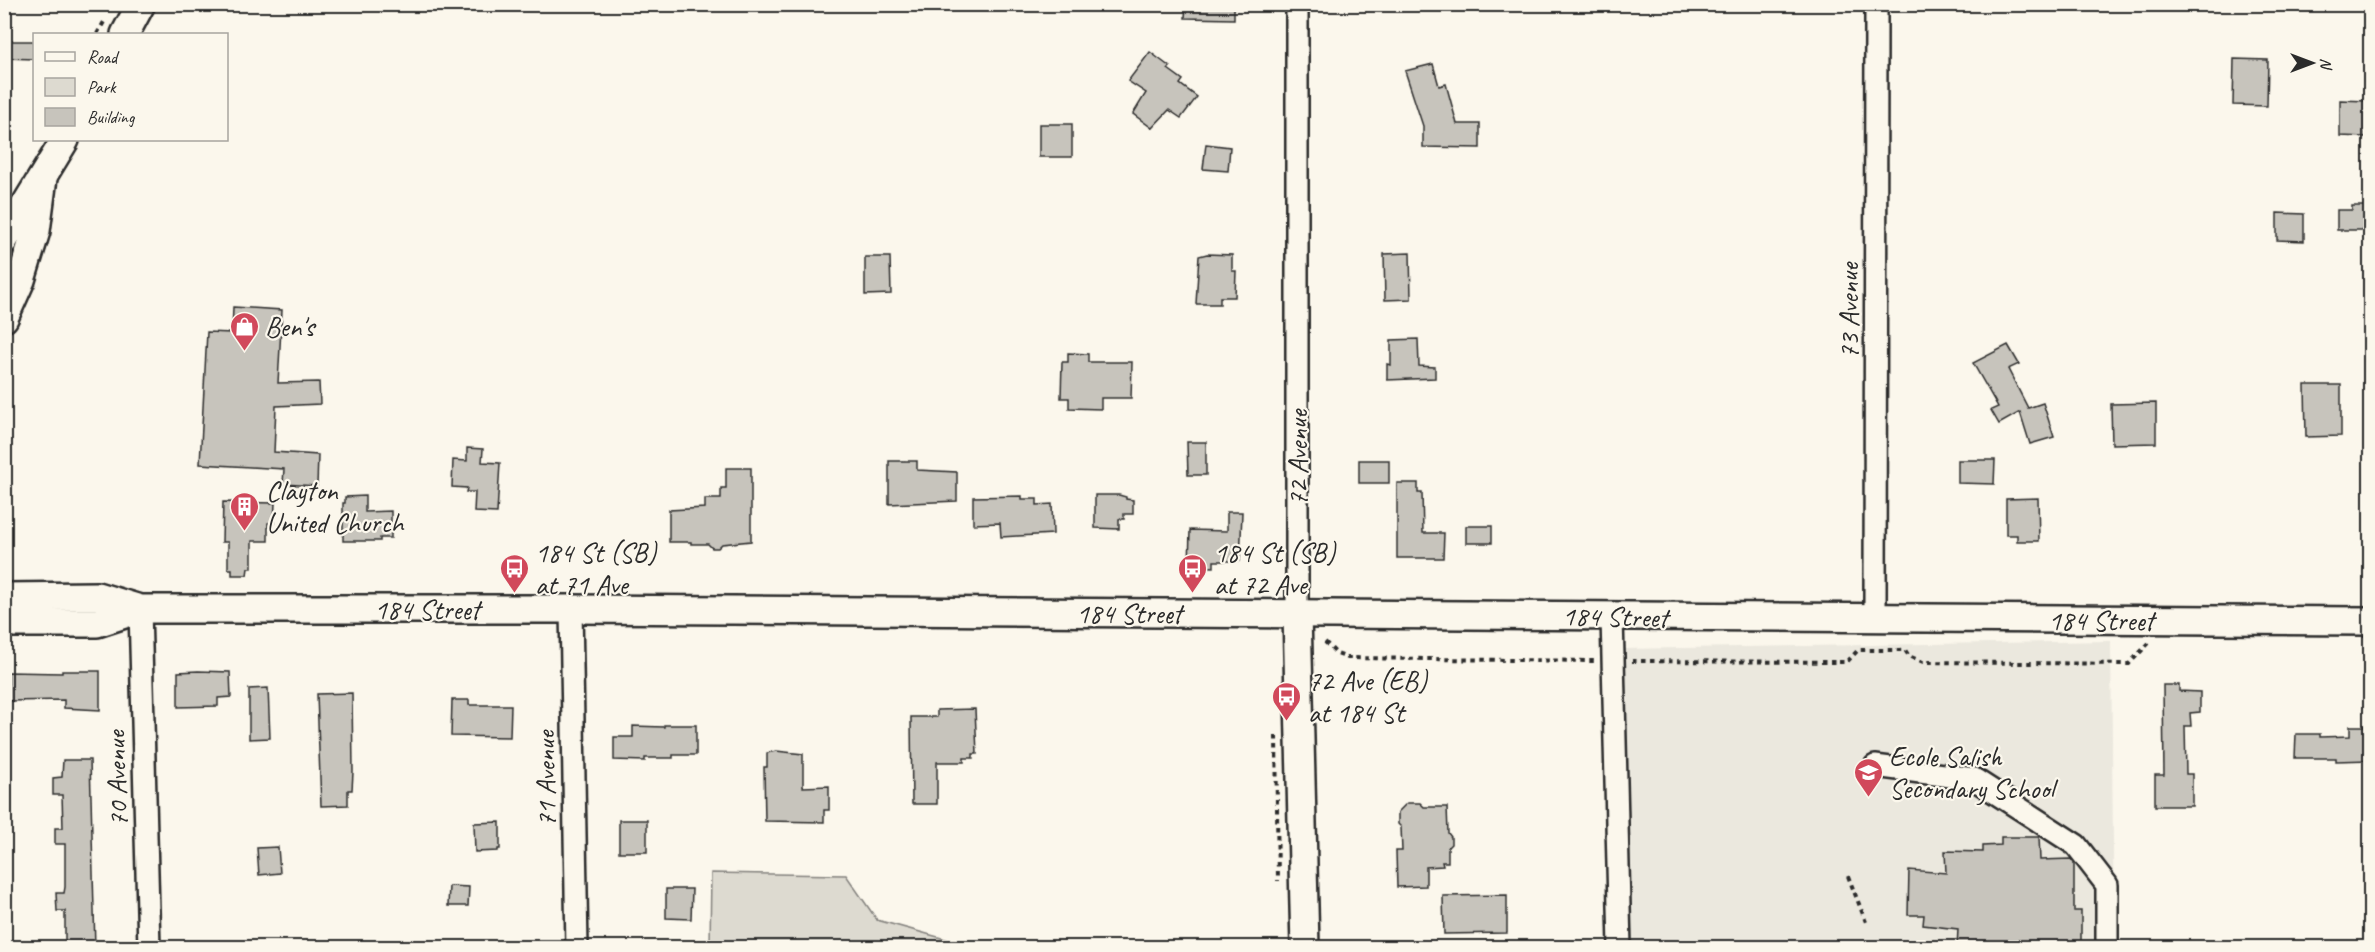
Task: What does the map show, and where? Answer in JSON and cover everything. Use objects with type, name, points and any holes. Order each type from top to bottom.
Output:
[{"type":"main road","points":[[125,33],[141,4]]},
{"type":"main road","points":[[6,234],[64,141]]},
{"type":"main road","points":[[4,318],[21,280],[36,231],[43,178]]},
{"type":"main road","name":"184 Street","points":[[4,597],[97,596],[140,609],[571,609],[2370,621]]},
{"type":"main road","name":"184 Street","points":[[4,622],[97,623],[140,609]]},
{"type":"main road","name":"72 Avenue","points":[[1297,613],[1305,948]]},
{"type":"street","name":"72 Avenue","points":[[1297,4],[1297,613]]},
{"type":"street","name":"73 Avenue","points":[[1875,618],[1876,4]]},
{"type":"street","name":"70 Avenue","points":[[140,609],[149,948]]},
{"type":"street","name":"71 Avenue","points":[[571,609],[577,948]]},
{"type":"street","points":[[1612,616],[1620,948]]},
{"type":"street","points":[[1875,766],[1974,779],[2076,845],[2107,885],[2107,948]]},
{"type":"path","points":[[71,4],[75,8],[81,8],[88,4]]},
{"type":"path","points":[[1630,661],[1847,662],[1858,650],[1905,650],[1916,660],[1923,662],[2129,664],[2157,635]]},
{"type":"path","points":[[1318,646],[1333,637]]},
{"type":"path","points":[[1325,642],[1337,654],[1348,658],[1601,661]]},
{"type":"path","points":[[1848,876],[1866,922]]},
{"type":"shaded area","name":"Ecole Salish Secondary School","points":[[2111,641],[2114,947],[1623,947],[1623,649]]},
{"type":"green space","points":[[711,873],[846,875],[877,920],[974,947],[710,947]]},
{"type":"building","points":[[1186,4],[1234,4],[1234,19],[1185,18]]},
{"type":"building","points":[[4,41],[33,41],[33,59],[4,58]]},
{"type":"building","points":[[1150,52],[1170,67],[1168,69],[1183,80],[1180,84],[1197,97],[1181,118],[1169,110],[1152,128],[1133,114],[1146,93],[1128,81]]},
{"type":"building","points":[[2234,59],[2268,60],[2267,106],[2233,105]]},
{"type":"building","points":[[1433,64],[1439,86],[1446,84],[1457,124],[1480,124],[1480,148],[1423,147],[1423,126],[1405,71]]},
{"type":"building","points":[[2340,100],[2367,101],[2366,137],[2340,136]]},
{"type":"building","points":[[1039,124],[1072,124],[1072,157],[1039,157]]},
{"type":"building","points":[[1206,144],[1230,147],[1228,171],[1203,169]]},
{"type":"building","points":[[2352,206],[2370,206],[2370,230],[2337,230],[2337,210],[2352,210]]},
{"type":"building","points":[[2277,213],[2304,214],[2304,241],[2277,240]]},
{"type":"building","points":[[1410,253],[1411,299],[1385,300],[1384,254]]},
{"type":"building","points":[[1232,255],[1232,271],[1236,271],[1235,297],[1220,297],[1220,304],[1196,304],[1199,256]]},
{"type":"building","points":[[865,257],[890,257],[891,294],[865,295]]},
{"type":"building","points":[[233,307],[282,310],[278,383],[319,382],[320,404],[276,406],[274,452],[318,455],[317,486],[283,484],[284,469],[200,464],[207,332],[232,333]]},
{"type":"building","points":[[1418,339],[1419,366],[1435,367],[1435,378],[1387,380],[1387,364],[1391,365],[1391,340]]},
{"type":"building","points":[[2008,345],[2019,364],[2008,369],[2028,408],[2043,403],[2054,437],[2030,444],[2020,412],[1999,424],[1991,410],[1998,407],[1973,363]]},
{"type":"building","points":[[1068,353],[1088,354],[1088,362],[1132,362],[1131,398],[1101,398],[1101,409],[1069,408],[1069,398],[1061,398],[1062,362],[1068,362]]},
{"type":"building","points":[[2305,385],[2341,385],[2341,436],[2306,437]]},
{"type":"building","points":[[2156,403],[2156,443],[2112,444],[2111,404]]},
{"type":"building","points":[[1187,442],[1206,442],[1206,475],[1188,475]]},
{"type":"building","points":[[467,448],[483,449],[482,462],[500,463],[497,513],[474,512],[475,492],[466,492],[467,488],[452,487],[453,460],[467,461]]},
{"type":"building","points":[[1359,460],[1389,460],[1389,483],[1359,483]]},
{"type":"building","points":[[1958,460],[1995,460],[1994,484],[1958,483]]},
{"type":"building","points":[[889,461],[917,461],[917,470],[957,472],[957,501],[889,504]]},
{"type":"building","points":[[726,468],[751,468],[751,541],[722,544],[718,548],[712,548],[708,544],[669,542],[669,510],[705,508],[705,499],[721,499],[721,488],[726,488]]},
{"type":"building","points":[[1397,483],[1418,483],[1418,493],[1422,493],[1423,533],[1444,533],[1443,558],[1397,558]]},
{"type":"building","points":[[1095,495],[1119,495],[1133,500],[1133,514],[1124,514],[1124,519],[1119,519],[1119,529],[1095,528]]},
{"type":"building","points":[[365,496],[365,512],[391,511],[391,538],[380,538],[380,541],[343,541],[345,497]]},
{"type":"building","points":[[1022,496],[1022,499],[1037,499],[1037,505],[1052,504],[1053,534],[1001,537],[1000,523],[973,524],[973,497]]},
{"type":"building","points":[[2038,498],[2039,541],[2017,541],[2017,535],[2006,535],[2006,499]]},
{"type":"building","name":"Clayton United Church","points":[[223,502],[275,503],[274,523],[268,523],[268,541],[252,541],[252,568],[248,568],[247,575],[232,575],[232,569],[228,569],[228,542],[222,542]]},
{"type":"building","points":[[1227,512],[1242,512],[1240,561],[1214,561],[1214,567],[1189,566],[1190,530],[1227,531]]},
{"type":"building","points":[[1466,526],[1492,526],[1492,543],[1466,543]]},
{"type":"building","points":[[62,671],[100,671],[100,710],[64,708],[64,700],[8,701],[8,672],[62,673]]},
{"type":"building","points":[[178,672],[230,672],[231,697],[218,698],[218,706],[178,707]]},
{"type":"building","points":[[2163,685],[2179,685],[2179,691],[2200,692],[2200,712],[2190,713],[2191,726],[2185,726],[2186,774],[2192,774],[2192,806],[2155,806],[2155,775],[2164,775]]},
{"type":"building","points":[[268,688],[270,738],[249,739],[249,689]]},
{"type":"building","points":[[352,693],[353,772],[352,790],[348,790],[348,805],[321,806],[317,694]]},
{"type":"building","points":[[452,700],[469,700],[469,705],[511,705],[510,737],[451,736]]},
{"type":"building","points":[[975,709],[977,754],[973,754],[973,758],[964,758],[964,762],[937,762],[937,804],[912,804],[911,717],[937,717],[937,710]]},
{"type":"building","points":[[664,725],[696,725],[696,755],[645,758],[645,761],[614,760],[614,737],[633,737],[633,726],[664,727]]},
{"type":"building","points":[[2350,726],[2370,726],[2370,760],[2336,761],[2336,758],[2295,758],[2296,734],[2320,734],[2320,737],[2350,736]]},
{"type":"building","points":[[776,751],[803,754],[803,787],[829,786],[829,810],[824,810],[824,822],[765,821],[764,767],[767,767],[767,753]]},
{"type":"building","points":[[63,760],[90,760],[95,948],[65,948],[65,911],[57,911],[56,893],[64,893],[65,887],[65,844],[55,844],[55,828],[63,828],[62,795],[53,795],[53,778],[62,777]]},
{"type":"building","points":[[1407,803],[1420,803],[1424,807],[1447,807],[1448,833],[1451,837],[1448,862],[1442,862],[1443,866],[1426,867],[1426,886],[1397,887],[1396,851],[1402,851],[1398,812]]},
{"type":"building","points":[[619,820],[647,820],[647,852],[619,852]]},
{"type":"building","points":[[500,822],[500,849],[475,852],[474,823]]},
{"type":"building","points":[[2001,837],[2039,837],[2040,860],[2071,859],[2074,863],[2074,911],[2081,911],[2081,948],[1957,948],[1958,929],[1923,925],[1924,915],[1908,915],[1909,870],[1946,873],[1945,851],[1983,852],[1983,846],[2001,845]]},
{"type":"building","points":[[278,847],[280,873],[259,875],[257,848]]},
{"type":"building","points":[[449,886],[469,887],[468,906],[448,906]]},
{"type":"building","points":[[666,889],[692,889],[691,919],[666,918]]},
{"type":"building","points":[[1507,895],[1507,933],[1444,934],[1443,896]]},
{"type":"place","name":"Ben's","points":[[244,352]]},
{"type":"place","name":"Clayton United Church","points":[[245,532]]},
{"type":"place","name":"184 St (SB) at 71 Ave","points":[[514,594]]},
{"type":"place","name":"184 St (SB) at 72 Ave","points":[[1193,594]]},
{"type":"place","name":"72 Ave (EB) at 184 St","points":[[1287,722]]},
{"type":"place","name":"Ecole Salish Secondary School","points":[[1868,798]]}]
